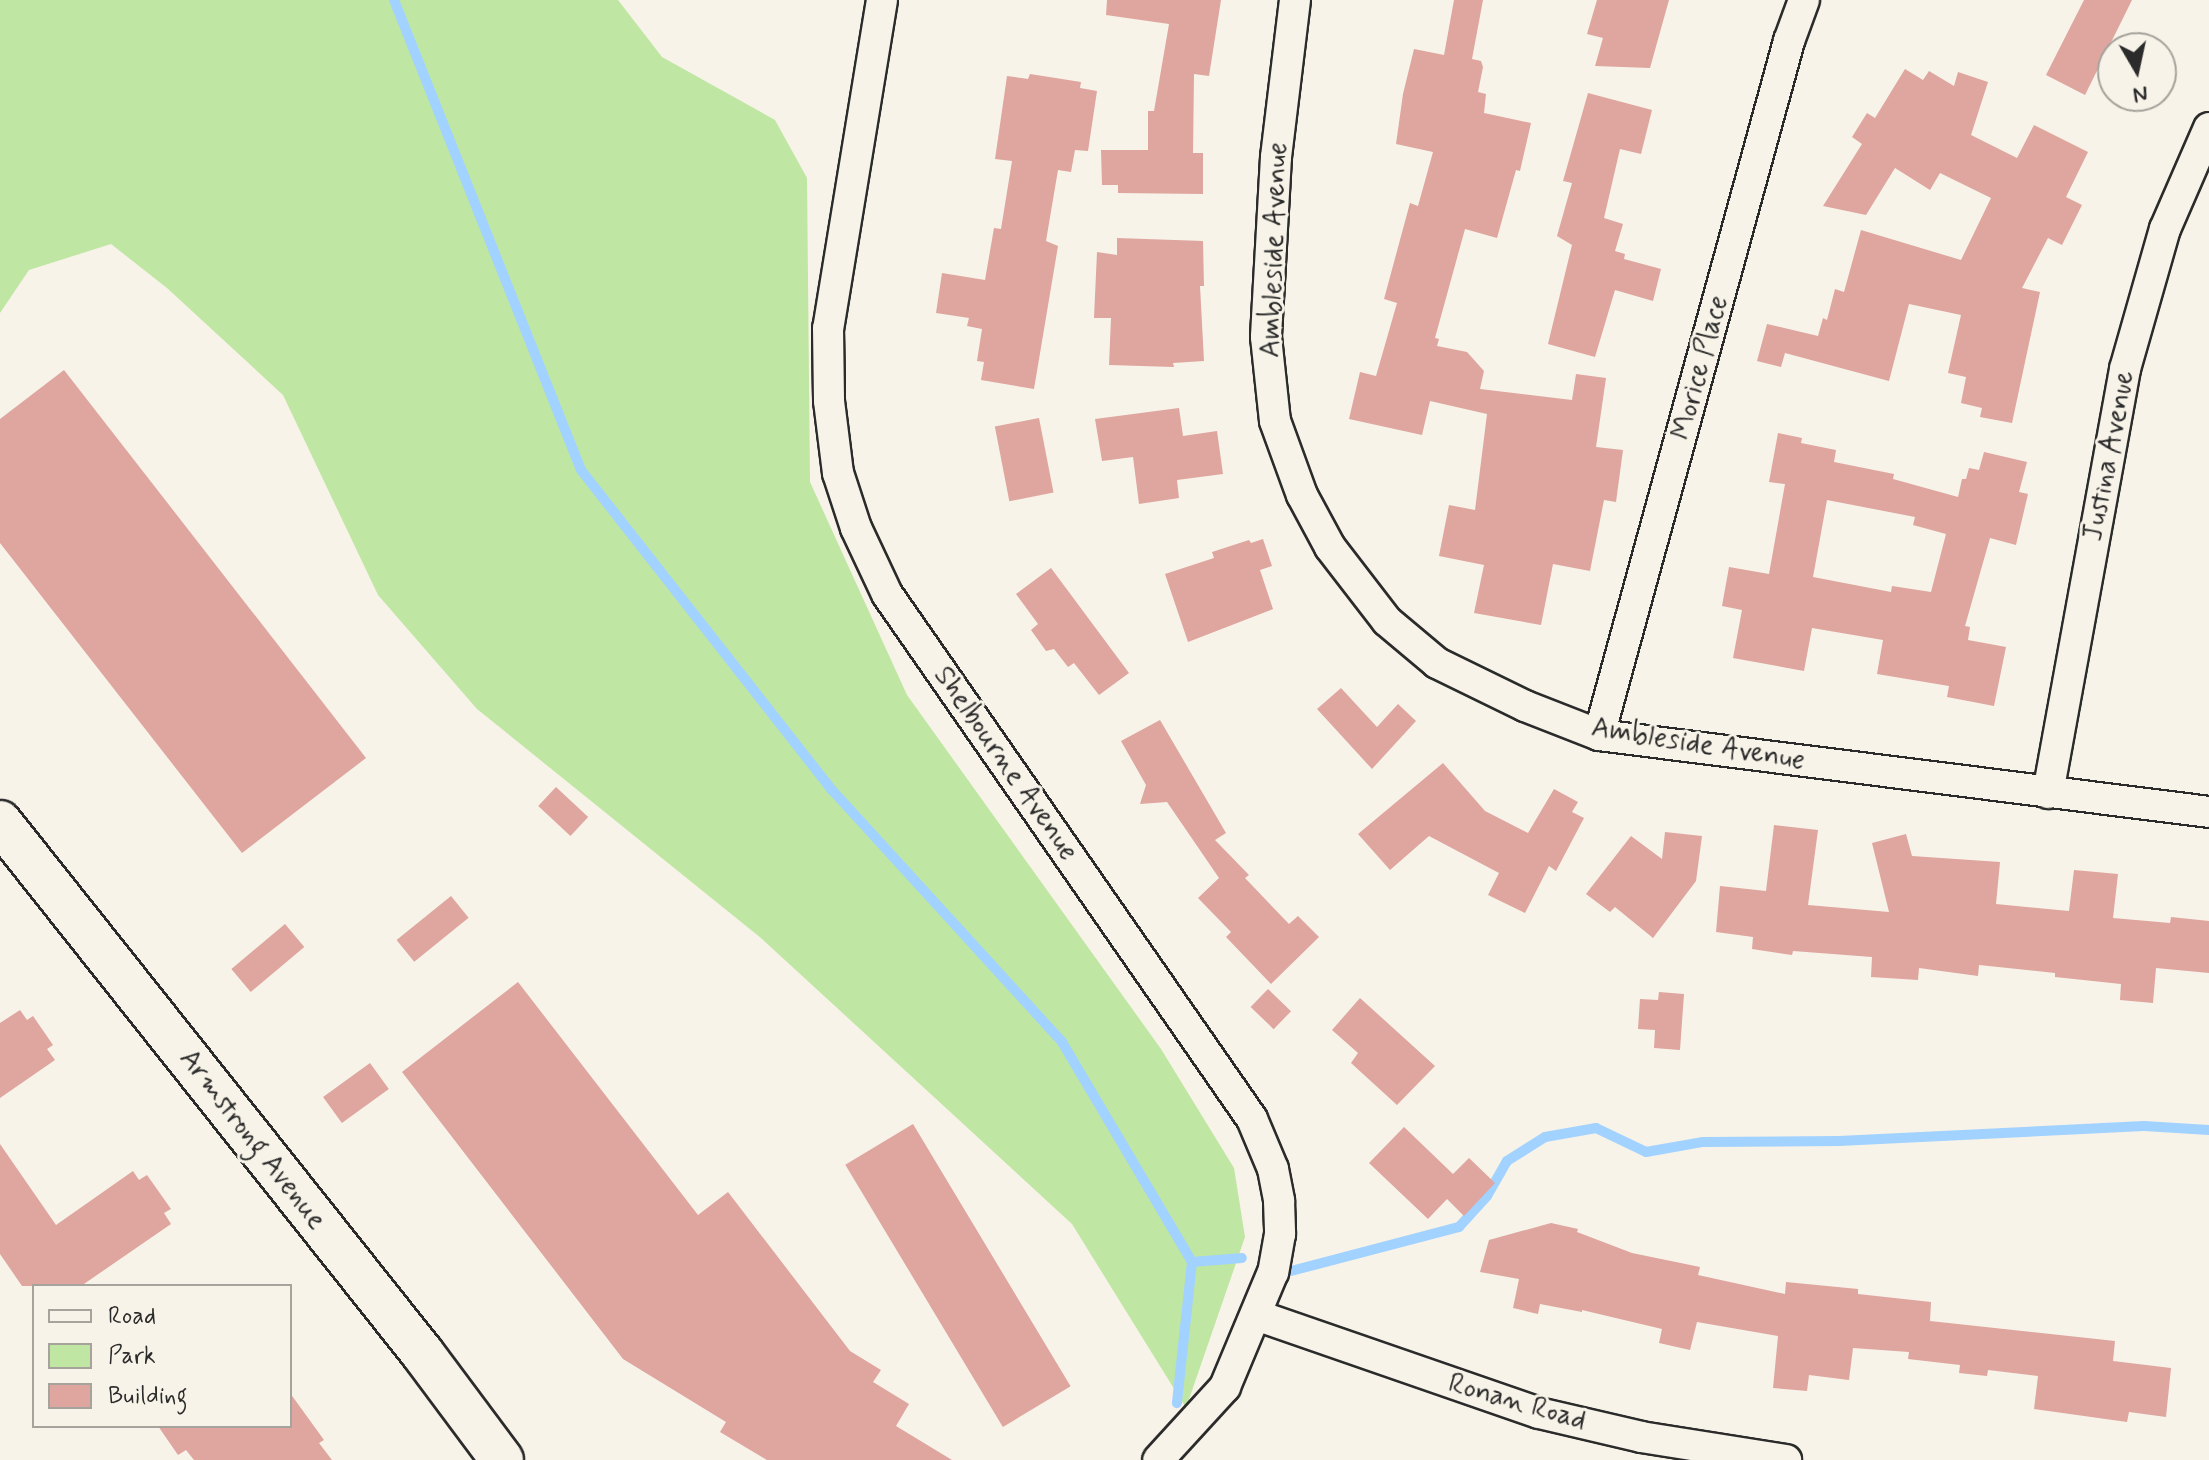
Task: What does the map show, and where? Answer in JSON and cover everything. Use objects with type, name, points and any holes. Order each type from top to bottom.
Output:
[{"type":"street","name":"Shelbourne Avenue","points":[[882,0],[828,328],[829,401],[838,473],[856,528],[887,594],[1252,1119],[1273,1169],[1280,1234],[1273,1272],[1225,1387],[1158,1460]]},
{"type":"street","name":"Ambleside Avenue","points":[[1295,0],[1276,157],[1266,337],[1275,421],[1302,495],[1330,547],[1387,621],[1437,663],[1525,706],[1599,735],[2209,812]]},
{"type":"street","name":"Morice Place","points":[[1599,735],[1789,41],[1804,0]]},
{"type":"street","name":"Justina Avenue","points":[[2048,793],[2125,369],[2165,229],[2209,128]]},
{"type":"street","name":"Armstrong Avenue","points":[[0,822],[423,1354],[502,1460]]},
{"type":"street","name":"Ronan Road","points":[[1256,1315],[1539,1413],[1641,1437],[1786,1460]]},
{"type":"green space","points":[[0,0],[618,0],[662,57],[775,120],[807,178],[810,482],[907,695],[1161,1049],[1234,1168],[1245,1237],[1186,1408],[1072,1224],[761,938],[477,709],[378,595],[283,395],[167,288],[111,244],[29,270],[0,313]]},
{"type":"building","points":[[1107,0],[1221,0],[1209,76],[1194,74],[1193,153],[1203,153],[1203,194],[1118,193],[1118,185],[1102,185],[1101,150],[1148,150],[1148,111],[1154,111],[1169,24],[1106,15]]},
{"type":"building","points":[[1454,0],[1483,0],[1472,59],[1481,61],[1483,67],[1478,92],[1486,94],[1484,113],[1531,123],[1520,171],[1516,170],[1497,238],[1465,229],[1435,338],[1439,339],[1437,346],[1467,352],[1484,371],[1480,389],[1572,400],[1576,374],[1606,378],[1596,447],[1623,450],[1616,502],[1604,500],[1590,571],[1553,564],[1541,625],[1474,613],[1484,565],[1439,556],[1449,505],[1475,510],[1487,414],[1430,401],[1422,435],[1349,419],[1360,372],[1376,376],[1397,303],[1384,299],[1410,203],[1418,206],[1433,152],[1396,144],[1403,94],[1414,49],[1444,55]]},
{"type":"building","points":[[1597,0],[1669,0],[1650,68],[1595,66],[1603,38],[1587,34]]},
{"type":"building","points":[[2084,0],[2132,0],[2116,32],[2097,32],[2097,71],[2085,95],[2046,75]]},
{"type":"building","points":[[1905,69],[1923,80],[1929,71],[1954,86],[1958,72],[1988,82],[1971,135],[2017,158],[2034,125],[2088,152],[2066,197],[2082,205],[2062,245],[2048,238],[2022,288],[2040,292],[2012,423],[1980,417],[1982,408],[1961,403],[1966,377],[1948,373],[1961,315],[1909,304],[1889,381],[1785,353],[1781,367],[1757,361],[1767,324],[1818,336],[1823,318],[1827,320],[1835,289],[1844,292],[1861,230],[1961,260],[1991,198],[1940,173],[1930,190],[1895,168],[1866,215],[1823,206],[1862,144],[1852,137],[1867,113],[1875,118]]},
{"type":"building","points":[[1030,74],[1081,82],[1080,88],[1097,91],[1088,151],[1075,150],[1071,172],[1058,170],[1046,241],[1058,246],[1034,389],[981,380],[984,362],[977,361],[982,329],[967,326],[969,318],[936,313],[942,273],[985,280],[994,228],[1001,229],[1012,161],[995,159],[1007,76],[1028,79]]},
{"type":"building","points":[[1588,93],[1652,110],[1641,154],[1620,149],[1604,218],[1623,224],[1615,251],[1625,254],[1624,259],[1661,269],[1653,301],[1615,290],[1595,357],[1548,344],[1572,245],[1557,236],[1572,183],[1563,181]]},
{"type":"building","points":[[1117,238],[1203,241],[1204,286],[1200,286],[1204,361],[1173,363],[1174,367],[1109,365],[1111,318],[1094,318],[1097,252],[1117,255]]},
{"type":"building","points":[[64,370],[366,758],[242,853],[0,543],[0,419]]},
{"type":"building","points":[[1179,408],[1183,436],[1217,431],[1223,474],[1177,480],[1179,498],[1139,504],[1133,457],[1102,461],[1095,419]]},
{"type":"building","points":[[1039,418],[1054,493],[1009,501],[995,427]]},
{"type":"building","points":[[1778,433],[1802,438],[1801,443],[1836,450],[1834,462],[1894,474],[1893,479],[1958,497],[1962,479],[1966,479],[1969,468],[1979,470],[1984,452],[2027,462],[2019,492],[2028,494],[2016,545],[1990,538],[1965,626],[1970,627],[1968,640],[2006,647],[1994,706],[1947,697],[1949,686],[1877,674],[1883,640],[1812,628],[1804,671],[1733,658],[1742,610],[1722,606],[1729,567],[1769,574],[1785,484],[1769,482]],"holes":[[[1827,500],[1915,517],[1913,525],[1946,534],[1931,592],[1892,586],[1891,592],[1813,577]]]},
{"type":"building","points":[[1263,539],[1272,566],[1260,570],[1273,609],[1188,642],[1165,574],[1214,558],[1212,552],[1249,540],[1251,543]]},
{"type":"building","points":[[1051,568],[1129,673],[1099,695],[1074,663],[1068,667],[1054,649],[1046,651],[1031,630],[1038,624],[1016,594]]},
{"type":"building","points":[[1341,688],[1377,727],[1398,704],[1416,721],[1372,769],[1317,709]]},
{"type":"building","points":[[1160,720],[1226,833],[1215,840],[1249,875],[1245,878],[1289,924],[1298,916],[1319,937],[1271,984],[1226,937],[1231,932],[1198,898],[1219,878],[1167,802],[1140,804],[1146,785],[1121,741]]},
{"type":"building","points":[[1443,763],[1485,811],[1528,833],[1554,789],[1578,802],[1572,812],[1584,818],[1556,871],[1549,866],[1525,913],[1488,895],[1499,873],[1429,836],[1390,870],[1358,834]]},
{"type":"building","points":[[556,787],[588,817],[570,836],[538,806]]},
{"type":"building","points":[[1774,825],[1818,830],[1808,905],[1889,912],[1872,843],[1906,834],[1912,856],[2000,862],[1996,904],[2069,911],[2074,870],[2118,874],[2113,918],[2170,923],[2171,917],[2209,921],[2209,973],[2156,968],[2153,1003],[2120,1000],[2121,984],[2055,977],[2055,973],[1979,965],[1978,976],[1919,968],[1918,980],[1871,977],[1872,957],[1793,951],[1792,955],[1752,949],[1753,937],[1716,932],[1720,886],[1766,891]]},
{"type":"building","points":[[1665,832],[1702,836],[1696,881],[1653,938],[1615,907],[1610,912],[1586,894],[1631,836],[1662,859]]},
{"type":"building","points":[[451,896],[469,918],[414,962],[397,940]]},
{"type":"building","points":[[285,924],[304,947],[251,992],[231,969]]},
{"type":"building","points":[[518,982],[698,1215],[728,1192],[850,1351],[881,1370],[873,1382],[909,1404],[896,1426],[952,1460],[767,1460],[720,1432],[726,1422],[623,1359],[402,1072]]},
{"type":"building","points":[[1268,989],[1291,1011],[1274,1029],[1251,1007]]},
{"type":"building","points":[[1659,992],[1684,994],[1680,1050],[1654,1048],[1655,1030],[1638,1029],[1640,999],[1658,1000]]},
{"type":"building","points":[[1360,998],[1435,1066],[1397,1105],[1351,1063],[1358,1053],[1332,1030]]},
{"type":"building","points":[[20,1010],[27,1020],[33,1016],[53,1045],[47,1049],[55,1060],[0,1098],[0,1023]]},
{"type":"building","points":[[370,1063],[389,1089],[342,1123],[323,1097]]},
{"type":"building","points":[[913,1124],[1071,1386],[1003,1427],[845,1165]]},
{"type":"building","points":[[1404,1127],[1453,1174],[1469,1158],[1495,1183],[1464,1216],[1447,1199],[1428,1219],[1369,1163]]},
{"type":"building","points":[[0,1144],[56,1225],[133,1171],[139,1180],[147,1175],[171,1209],[164,1213],[171,1224],[84,1284],[22,1286],[0,1254]]},
{"type":"building","points":[[1551,1223],[1578,1229],[1577,1232],[1632,1253],[1700,1267],[1698,1275],[1785,1294],[1786,1282],[1858,1289],[1858,1294],[1931,1302],[1930,1321],[2115,1341],[2113,1361],[2171,1368],[2166,1417],[2129,1412],[2127,1422],[2034,1409],[2038,1376],[1988,1370],[1987,1376],[1959,1373],[1960,1365],[1908,1359],[1909,1352],[1853,1348],[1849,1380],[1809,1375],[1807,1391],[1773,1388],[1778,1336],[1697,1322],[1690,1350],[1659,1343],[1662,1329],[1582,1310],[1540,1304],[1538,1314],[1513,1308],[1519,1279],[1480,1272],[1489,1240]]},
{"type":"building","points":[[292,1396],[324,1440],[319,1443],[332,1460],[194,1460],[186,1450],[178,1455],[159,1428],[292,1428]]},
{"type":"waterway","points":[[394,0],[581,470],[833,791],[1062,1042],[1192,1262],[1177,1403]]},
{"type":"waterway","points":[[1291,1271],[1459,1227],[1487,1196],[1507,1161],[1545,1137],[1596,1128],[1646,1152],[1703,1142],[1839,1141],[2144,1126],[2209,1130]]},
{"type":"waterway","points":[[1192,1262],[1242,1258]]}]
